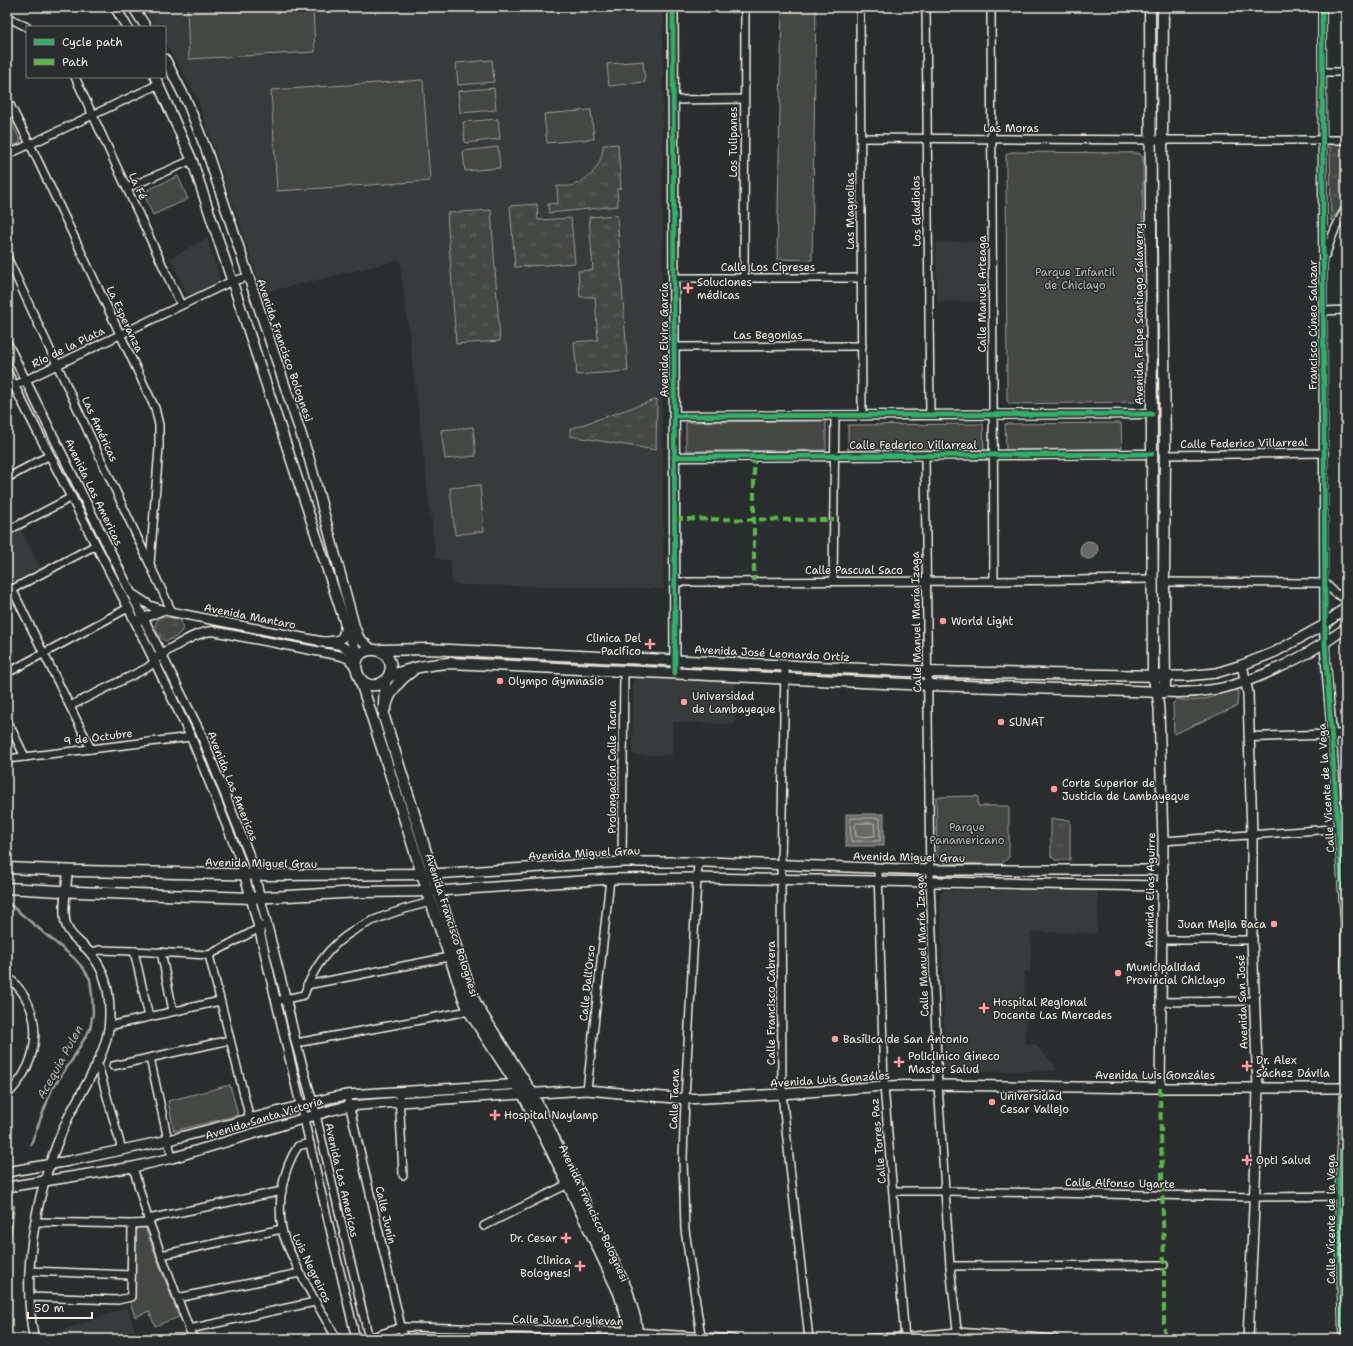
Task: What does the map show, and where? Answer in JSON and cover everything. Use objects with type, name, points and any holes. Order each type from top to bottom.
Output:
[{"type":"main road","points":[[115,7],[126,26]]},
{"type":"main road","points":[[133,7],[145,26]]},
{"type":"main road","name":"Avenida Elvira García","points":[[673,7],[675,673]]},
{"type":"main road","name":"Avenida Felipe Santiago Salaverry","points":[[1150,7],[1153,676],[1161,692]]},
{"type":"main road","points":[[1161,692],[1165,676],[1165,455],[1162,140],[1163,7]]},
{"type":"main road","name":"Avenida Francisco Bolognesi","points":[[166,62],[188,104],[207,152],[309,458],[354,628],[359,638],[375,650]]},
{"type":"main road","points":[[157,80],[192,160],[358,661],[357,674],[360,679],[368,684],[373,685],[382,683],[405,670],[422,665],[449,663],[928,686],[1188,692],[1218,689],[1246,681],[1281,668],[1325,644],[1346,628]]},
{"type":"main road","points":[[1165,676],[1186,676],[1216,673],[1242,665],[1275,652],[1324,625],[1346,607]]},
{"type":"main road","points":[[322,642],[334,642],[341,639],[344,635],[344,618]]},
{"type":"main road","name":"Avenida José Leonardo Ortíz","points":[[375,650],[427,649],[928,672],[1165,676]]},
{"type":"main road","points":[[358,661],[365,652],[375,650],[385,654],[390,662],[391,668],[387,679]]},
{"type":"main road","points":[[384,717],[387,704],[396,686],[411,672],[422,665]]},
{"type":"main road","name":"Avenida San José","points":[[1242,665],[1248,693],[1250,737],[1253,1001],[1258,1088],[1255,1197],[1248,1339]]},
{"type":"main road","points":[[830,681],[831,668]]},
{"type":"main road","name":"Avenida Francisco Bolognesi","points":[[360,679],[422,875],[432,891],[478,1008],[498,1039],[521,1084]]},
{"type":"main road","name":"Avenida Francisco Bolognesi","points":[[387,679],[384,694],[384,717],[433,874],[431,902],[469,1011],[527,1093],[626,1290],[632,1305],[634,1336]]},
{"type":"main road","name":"Avenida Elias Aguirre","points":[[1160,1088],[1163,870],[1160,710],[1161,692]]},
{"type":"main road","name":"Avenida Miguel Grau","points":[[7,868],[244,875],[422,875],[622,862],[698,862],[930,870],[1163,870]]},
{"type":"main road","points":[[7,888],[256,898],[360,892],[432,891],[610,879],[781,879],[930,883],[1162,886]]},
{"type":"main road","name":"Avenida Santa Victoria","points":[[7,1172],[49,1165],[169,1140],[312,1102],[347,1095],[521,1084]]},
{"type":"main road","name":"Avenida Luis Gonzáles","points":[[527,1093],[587,1090],[685,1099],[782,1094],[884,1086],[938,1085],[1160,1088],[1345,1088]]},
{"type":"main road","name":"Avenida Francisco Bolognesi","points":[[527,1093],[618,1293],[634,1336]]},
{"type":"main road","name":"Avenida Santa Victoria","points":[[7,1187],[133,1167],[172,1158],[349,1106],[527,1093]]},
{"type":"street","name":"Los Tulipanes","points":[[744,7],[744,278]]},
{"type":"street","name":"Las Magnolias","points":[[860,7],[862,415]]},
{"type":"street","name":"Los Gladiolos","points":[[926,7],[926,138],[930,415]]},
{"type":"street","name":"Calle Manuel Arteaga","points":[[992,7],[994,581]]},
{"type":"street","name":"Francisco Cúneo Salazar","points":[[1322,7],[1325,644]]},
{"type":"street","points":[[7,17],[26,26]]},
{"type":"street","points":[[1323,72],[1346,72]]},
{"type":"street","name":"La Fé","points":[[75,78],[181,305]]},
{"type":"street","points":[[7,155],[93,114],[157,80]]},
{"type":"street","name":"La Esperanza","points":[[7,99],[30,144],[155,408],[159,425],[159,448],[150,564]]},
{"type":"street","points":[[673,100],[744,99]]},
{"type":"street","name":"Las Moras","points":[[861,138],[1346,140]]},
{"type":"street","points":[[127,188],[192,160]]},
{"type":"street","points":[[1323,261],[1330,240],[1346,208]]},
{"type":"street","name":"Las Américas","points":[[7,257],[172,612]]},
{"type":"street","name":"Río de la Plata","points":[[10,388],[232,281],[248,277]]},
{"type":"street","name":"Calle Los Cipreses","points":[[674,278],[862,278]]},
{"type":"street","points":[[1323,311],[1346,310]]},
{"type":"street","name":"Avenida Las Americas","points":[[7,343],[200,734],[250,856],[255,875],[259,929],[356,1339]]},
{"type":"street","name":"Las Begonias","points":[[674,347],[862,346]]},
{"type":"street","name":"Avenida Las Americas","points":[[7,372],[10,388],[50,455],[72,497],[135,621],[191,737],[240,859],[244,875],[267,924],[296,1043],[316,1115],[368,1339]]},
{"type":"street","points":[[674,416],[1152,414]]},
{"type":"street","points":[[833,581],[835,416]]},
{"type":"street","name":"Calle Federico Villarreal","points":[[1165,455],[1324,453]]},
{"type":"street","name":"Calle Federico Villarreal","points":[[674,456],[1152,454]]},
{"type":"street","points":[[7,478],[50,455]]},
{"type":"street","name":"Calle Manuel María Izaga","points":[[925,455],[930,883],[944,1191],[950,1266],[958,1336]]},
{"type":"street","points":[[7,531],[72,497]]},
{"type":"street","points":[[91,749],[44,653],[10,591],[96,545]]},
{"type":"street","name":"Calle Pascual Saco","points":[[675,582],[1153,579]]},
{"type":"street","points":[[1164,582],[1324,583],[1346,599]]},
{"type":"street","name":"Avenida Mantaro","points":[[131,593],[145,603],[163,610],[343,646],[358,661]]},
{"type":"street","points":[[7,673],[128,608]]},
{"type":"street","points":[[135,621],[163,610]]},
{"type":"street","points":[[197,617],[201,624],[201,628],[197,635]]},
{"type":"street","name":"Avenida Mantaro","points":[[154,662],[161,654],[197,635],[213,631],[342,656],[358,661]]},
{"type":"street","name":"Calle Vicente de la Vega","points":[[1325,644],[1332,734],[1342,828],[1346,925],[1343,1339]]},
{"type":"street","points":[[70,706],[147,668],[154,662]]},
{"type":"street","name":"Calle Francisco Cabrera","points":[[785,666],[781,864],[782,1094],[809,1339]]},
{"type":"street","name":"Prolongación Calle Tacna","points":[[622,862],[624,672]]},
{"type":"street","points":[[7,720],[25,757]]},
{"type":"street","points":[[1250,737],[1346,734]]},
{"type":"street","name":"9 de Octubre","points":[[7,759],[191,737]]},
{"type":"street","points":[[1163,841],[1342,828]]},
{"type":"street","name":"Calle Tacna","points":[[698,862],[683,1158],[685,1230],[701,1336]]},
{"type":"street","name":"Calle Torres Paz","points":[[878,869],[884,1086],[905,1338]]},
{"type":"street","points":[[34,1339],[29,1297],[30,1271],[35,1222],[44,1181],[64,1127],[104,1048],[109,1026],[110,1004],[104,975],[91,953],[74,938],[67,927],[65,917],[68,870]]},
{"type":"street","name":"Calle Dall'Orso","points":[[587,1090],[610,879]]},
{"type":"street","points":[[276,1001],[304,995],[317,965],[328,950],[352,932],[380,917],[431,902]]},
{"type":"street","points":[[91,953],[98,950],[209,955],[267,924]]},
{"type":"street","points":[[1162,940],[1252,940]]},
{"type":"street","points":[[134,951],[149,1017]]},
{"type":"street","points":[[161,952],[174,1011]]},
{"type":"street","points":[[209,955],[250,1119]]},
{"type":"street","points":[[308,985],[449,957]]},
{"type":"street","points":[[7,976],[24,994],[31,1011],[35,1029],[34,1047],[29,1066],[20,1081],[7,1095]]},
{"type":"street","points":[[109,1026],[220,1001]]},
{"type":"street","points":[[1161,1002],[1253,1001]]},
{"type":"street","points":[[296,1043],[469,1011]]},
{"type":"street","points":[[113,1066],[230,1040]]},
{"type":"street","points":[[150,1058],[172,1158]]},
{"type":"street","points":[[97,1061],[122,1150]]},
{"type":"street","points":[[399,1092],[403,1175]]},
{"type":"street","name":"Calle Junín","points":[[347,1095],[404,1339]]},
{"type":"street","name":"Luis Negreiros","points":[[310,1143],[298,1146],[287,1168],[282,1191],[282,1229],[287,1245],[300,1273],[337,1339]]},
{"type":"street","points":[[133,1167],[149,1221],[193,1339]]},
{"type":"street","points":[[484,1226],[568,1184]]},
{"type":"street","points":[[35,1222],[132,1224],[282,1191]]},
{"type":"street","name":"Calle Alfonso Ugarte","points":[[893,1191],[1255,1197],[1343,1196]]},
{"type":"street","points":[[29,1297],[118,1300],[131,1297],[132,1224]]},
{"type":"street","points":[[161,1255],[282,1229]]},
{"type":"street","points":[[950,1266],[1164,1265]]},
{"type":"street","points":[[30,1271],[131,1275]]},
{"type":"street","points":[[177,1298],[300,1273]]},
{"type":"street","points":[[189,1329],[315,1302]]},
{"type":"street","name":"Calle Juan Cuglievan","points":[[368,1339],[402,1327],[634,1336],[701,1336],[734,1339]]},
{"type":"street","points":[[858,1339],[958,1336],[1055,1339]]},
{"type":"shaded area","points":[[143,7],[663,7],[662,387],[664,589],[452,584],[450,560],[436,559],[400,260],[263,293],[196,95],[166,45],[166,26],[154,26]]},
{"type":"shaded area","points":[[207,238],[220,280],[192,294],[186,292],[171,258]]},
{"type":"shaded area","points":[[988,241],[989,301],[937,302],[936,242]]},
{"type":"shaded area","points":[[20,528],[40,568],[7,585],[7,535]]},
{"type":"shaded area","name":"Universidad de Lambayeque","points":[[633,679],[736,681],[735,724],[672,722],[672,755],[632,755]]},
{"type":"shaded area","name":"Hospital Regional Docente Las Mercedes","points":[[944,890],[1098,890],[1097,933],[1031,932],[1030,972],[1024,972],[1026,1044],[1035,1044],[1055,1066],[1055,1071],[952,1072],[946,1070],[940,894]]},
{"type":"shaded area","points":[[127,1307],[138,1339],[41,1339],[41,1338]]},
{"type":"green space","points":[[187,7],[313,7],[315,52],[189,59]]},
{"type":"green space","points":[[782,7],[816,7],[812,260],[777,259]]},
{"type":"green space","points":[[492,60],[494,82],[458,85],[456,63]]},
{"type":"green space","points":[[643,61],[645,82],[609,86],[607,64]]},
{"type":"green space","points":[[423,80],[430,181],[277,191],[271,90]]},
{"type":"green space","points":[[494,88],[496,110],[460,113],[458,91]]},
{"type":"green space","points":[[591,110],[594,139],[547,143],[544,114]]},
{"type":"green space","points":[[7,112],[21,142],[7,149]]},
{"type":"green space","points":[[498,119],[500,139],[465,143],[463,122]]},
{"type":"green space","points":[[618,144],[621,188],[617,189],[618,206],[549,213],[548,204],[558,203],[557,186],[572,186],[587,178],[596,169],[599,163],[603,145]]},
{"type":"green space","points":[[1346,144],[1346,201],[1331,221],[1330,145]]},
{"type":"green space","points":[[498,147],[500,168],[465,171],[463,151]]},
{"type":"green space","name":"Parque Infantil de Chiclayo","points":[[1010,152],[1139,153],[1143,157],[1142,396],[1135,402],[1010,404],[1007,401],[1006,155]]},
{"type":"green space","points":[[178,176],[188,199],[153,215],[143,192]]},
{"type":"green space","points":[[537,204],[538,220],[571,218],[575,263],[515,267],[510,206]]},
{"type":"green space","points":[[491,210],[500,341],[456,344],[447,213]]},
{"type":"green space","points":[[617,215],[628,371],[577,375],[574,342],[598,340],[595,297],[580,297],[578,271],[593,270],[589,217]]},
{"type":"green space","points":[[657,399],[656,450],[570,436],[570,429]]},
{"type":"green space","points":[[826,421],[826,450],[686,451],[686,422]]},
{"type":"green space","points":[[1121,423],[1122,448],[1006,450],[1005,424]]},
{"type":"green space","points":[[983,424],[984,450],[848,450],[848,425]]},
{"type":"green space","points":[[473,427],[476,456],[445,459],[441,430]]},
{"type":"green space","points":[[480,485],[484,531],[455,535],[450,488]]},
{"type":"green space","points":[[160,617],[181,620],[183,629],[176,637],[165,641],[159,636],[156,629],[156,623]]},
{"type":"green space","points":[[1234,690],[1238,691],[1237,706],[1174,734],[1173,703],[1177,699],[1201,700]]},
{"type":"green space","name":"Parque Panamericano","points":[[978,796],[978,806],[1009,806],[1009,857],[1001,864],[946,863],[940,861],[937,854],[936,797]]},
{"type":"green space","points":[[1051,819],[1070,820],[1070,860],[1055,860],[1051,856]]},
{"type":"green space","points":[[230,1085],[238,1115],[174,1131],[168,1101]]},
{"type":"green space","points":[[137,1227],[145,1227],[179,1317],[155,1326],[149,1311],[135,1317],[129,1299],[135,1295],[135,1231]]},
{"type":"water","points":[[1085,541],[1093,541],[1098,546],[1096,557],[1093,559],[1085,559],[1080,554],[1080,546]]},
{"type":"water","points":[[846,814],[884,814],[884,846],[846,846]]},
{"type":"waterway","name":"Acequia Pulen","points":[[7,902],[74,958],[90,979],[92,995],[93,1013],[90,1029],[72,1060],[52,1089],[31,1144]]},
{"type":"waterway","name":"Acequia Pulen","points":[[7,1256],[14,1206]]},
{"type":"waterway","name":"Acequia Pulen","points":[[7,1322],[9,1339]]},
{"type":"marked path","points":[[754,456],[754,581]]},
{"type":"marked path","points":[[675,519],[834,520]]},
{"type":"marked path","points":[[1160,1088],[1164,1339]]},
{"type":"cycle path","points":[[673,7],[675,673]]},
{"type":"cycle path","points":[[1322,7],[1325,644],[1345,925],[1345,1088],[1339,1196],[1343,1339]]},
{"type":"cycle path","points":[[674,416],[1152,414]]},
{"type":"cycle path","points":[[674,457],[1152,454]]},
{"type":"place","name":"Soluciones médicas","points":[[688,288]]},
{"type":"place","name":"World Light","points":[[943,621]]},
{"type":"place","name":"Clinica Del Pacifico","points":[[650,644]]},
{"type":"place","name":"Olympo Gymnasio","points":[[500,681]]},
{"type":"place","name":"Universidad de Lambayeque","points":[[684,702]]},
{"type":"place","name":"SUNAT","points":[[1001,722]]},
{"type":"place","name":"Corte Superior de Justicia de Lambayeque","points":[[1054,789]]},
{"type":"place","name":"Juan Mejia Baca","points":[[1274,924]]},
{"type":"place","name":"Municipalidad Provincial Chiclayo","points":[[1118,973]]},
{"type":"place","name":"Hospital Regional Docente Las Mercedes","points":[[984,1008]]},
{"type":"place","name":"Basílica de San Antonio","points":[[835,1039]]},
{"type":"place","name":"Policlinico Gineco Master Salud","points":[[899,1062]]},
{"type":"place","name":"Dr. Alex Sáchez Dávila","points":[[1247,1066]]},
{"type":"place","name":"Universidad Cesar Vallejo","points":[[992,1102]]},
{"type":"place","name":"Hospital Naylamp","points":[[495,1115]]},
{"type":"place","name":"Opti Salud","points":[[1247,1160]]},
{"type":"place","name":"Dr. Cesar","points":[[566,1238]]},
{"type":"place","name":"Clinica Bolognesi","points":[[580,1266]]}]
